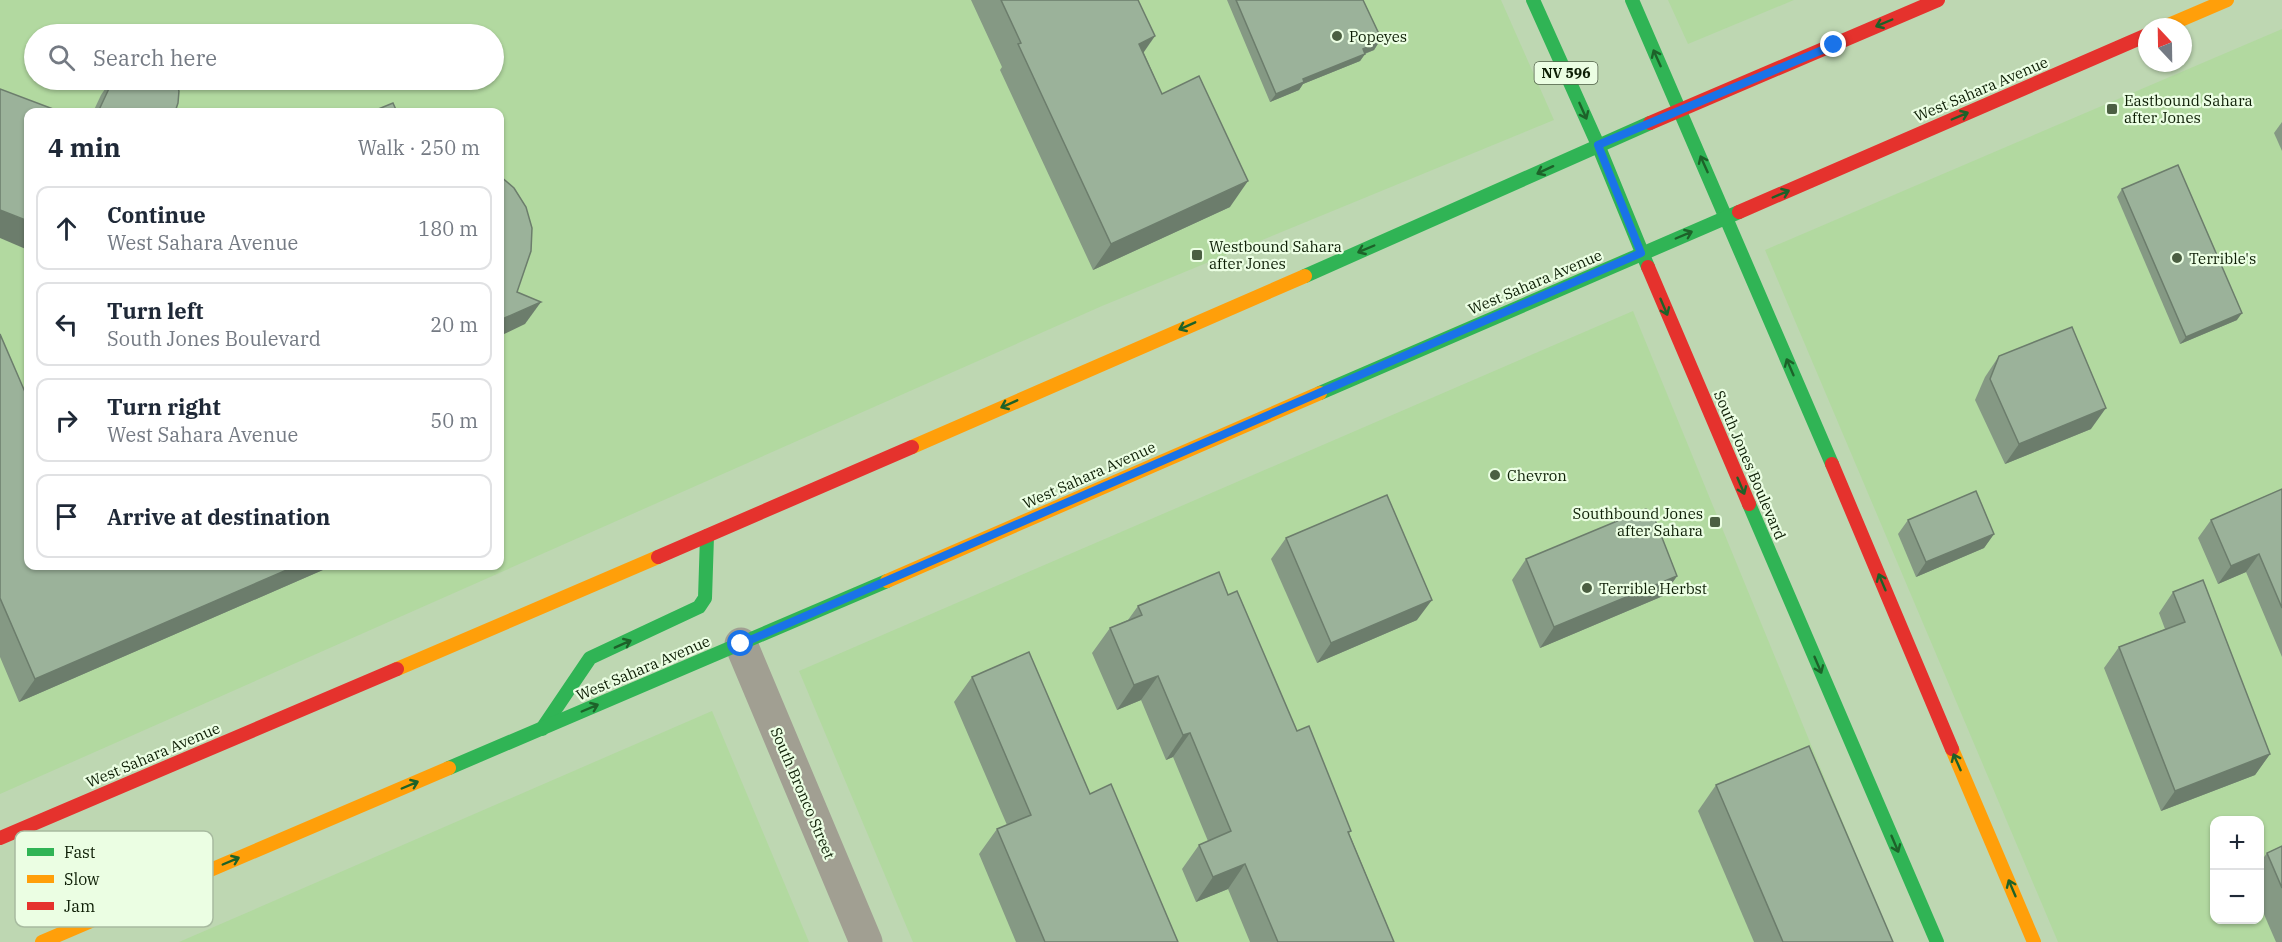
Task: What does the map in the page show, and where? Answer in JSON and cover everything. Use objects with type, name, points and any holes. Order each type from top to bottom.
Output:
[{"type":"main road","name":"South Jones Boulevard","points":[[1533,0],[1598,145],[1641,253],[1937,942]]},
{"type":"main road","points":[[1632,0],[1727,217],[2034,942]]},
{"type":"main road","name":"West Sahara Avenue","points":[[16,831],[707,536],[1543,172],[1598,145],[1938,0]]},
{"type":"main road","points":[[2185,18],[2227,0]]},
{"type":"main road","name":"West Sahara Avenue","points":[[213,869],[741,644],[2138,38]]},
{"type":"main road","points":[[542,729],[590,658],[699,608],[705,597],[707,536]]},
{"type":"main road","name":"West Sahara Avenue","points":[[0,838],[15,832]]},
{"type":"main road","name":"West Sahara Avenue","points":[[42,942],[77,927]]},
{"type":"street","name":"South Bronco Street","points":[[741,644],[866,942]]},
{"type":"shaded area","points":[[0,0],[1501,0],[1554,120],[1102,306],[0,794]]},
{"type":"shaded area","points":[[1668,0],[1794,0],[1688,44]]},
{"type":"shaded area","points":[[2282,29],[2282,942],[2058,942],[1765,250],[2181,72],[2192,72],[2192,67]]},
{"type":"shaded area","points":[[1633,311],[1892,942],[913,942],[799,671]]},
{"type":"shaded area","points":[[712,711],[809,942],[179,942]]},
{"type":"building","points":[[1001,0],[1138,0],[1155,36],[1139,44],[1162,94],[1199,76],[1248,181],[1111,244],[1018,44],[1021,43]]},
{"type":"building","points":[[1236,0],[1363,0],[1380,36],[1377,37],[1379,42],[1363,49],[1365,54],[1303,79],[1304,82],[1276,94]]},
{"type":"building","points":[[0,89],[50,108],[24,108],[24,219],[0,210]]},
{"type":"building","points":[[108,90],[179,91],[176,108],[100,108]]},
{"type":"building","points":[[393,103],[395,108],[381,108]]},
{"type":"building","name":"Terrible's","points":[[2178,165],[2242,313],[2186,337],[2122,189]]},
{"type":"building","points":[[504,179],[514,188],[526,207],[532,228],[531,251],[517,292],[541,302],[504,318]]},
{"type":"building","points":[[2072,327],[2106,408],[2019,444],[1990,379],[1999,356]]},
{"type":"building","points":[[0,334],[24,390],[24,570],[287,570],[35,679],[0,598]]},
{"type":"building","points":[[2282,489],[2282,608],[2259,554],[2231,566],[2211,520]]},
{"type":"building","points":[[1976,491],[1994,534],[1926,562],[1908,520]]},
{"type":"building","points":[[1387,495],[1432,600],[1331,643],[1286,538]]},
{"type":"building","name":"Terrible Herbst","points":[[1646,509],[1648,514],[1652,512],[1677,576],[1554,627],[1526,559]]},
{"type":"building","points":[[1219,572],[1228,595],[1237,591],[1297,731],[1309,726],[1351,831],[1348,832],[1394,942],[1278,942],[1245,864],[1213,877],[1199,845],[1231,831],[1190,733],[1183,735],[1158,676],[1134,685],[1110,628],[1142,615],[1138,606]]},
{"type":"building","points":[[2203,580],[2270,754],[2175,791],[2119,647],[2185,622],[2173,592]]},
{"type":"building","points":[[1029,652],[1090,794],[1111,784],[1178,942],[1045,942],[997,829],[1031,815],[972,677]]},
{"type":"building","points":[[1809,746],[1893,942],[1783,942],[1716,785]]},
{"type":"building","points":[[2282,846],[2282,888],[2267,853]]},
{"type":"traffic: fast","points":[[1533,0],[1598,145],[1648,267]]},
{"type":"traffic: fast","points":[[1632,0],[1832,464]]},
{"type":"traffic: fast","points":[[1305,276],[1650,123]]},
{"type":"traffic: fast","points":[[1320,393],[1739,212]]},
{"type":"traffic: fast","points":[[1749,504],[1937,942]]},
{"type":"traffic: fast","points":[[542,729],[590,658],[699,607],[705,598],[707,536]]},
{"type":"traffic: fast","points":[[449,768],[887,581]]},
{"type":"traffic: slow","points":[[2185,18],[2227,0]]},
{"type":"traffic: slow","points":[[912,447],[1305,276]]},
{"type":"traffic: slow","points":[[887,581],[1320,393]]},
{"type":"traffic: slow","points":[[397,669],[658,557]]},
{"type":"traffic: slow","points":[[1952,749],[2034,942]]},
{"type":"traffic: slow","points":[[213,869],[449,768]]},
{"type":"traffic: slow","points":[[42,942],[77,927]]},
{"type":"traffic: jam","points":[[1650,123],[1938,0]]},
{"type":"traffic: jam","points":[[1739,212],[2138,39]]},
{"type":"traffic: jam","points":[[1648,267],[1749,504]]},
{"type":"traffic: jam","points":[[658,557],[912,447]]},
{"type":"traffic: jam","points":[[1832,464],[1952,749]]},
{"type":"traffic: jam","points":[[16,831],[397,669]]},
{"type":"traffic: jam","points":[[0,838],[15,832]]},
{"type":"place","name":"Popeyes","points":[[1337,36]]},
{"type":"place","name":"Eastbound Sahara after Jones","points":[[2112,109]]},
{"type":"place","name":"Westbound Sahara after Jones","points":[[1197,255]]},
{"type":"place","name":"Terrible's","points":[[2177,258]]},
{"type":"place","name":"Chevron","points":[[1495,475]]},
{"type":"place","name":"Southbound Jones after Sahara","points":[[1715,522]]},
{"type":"place","name":"Terrible Herbst","points":[[1587,588]]},
{"type":"route","points":[[741,644],[1641,253],[1598,145],[1834,45]]}]
